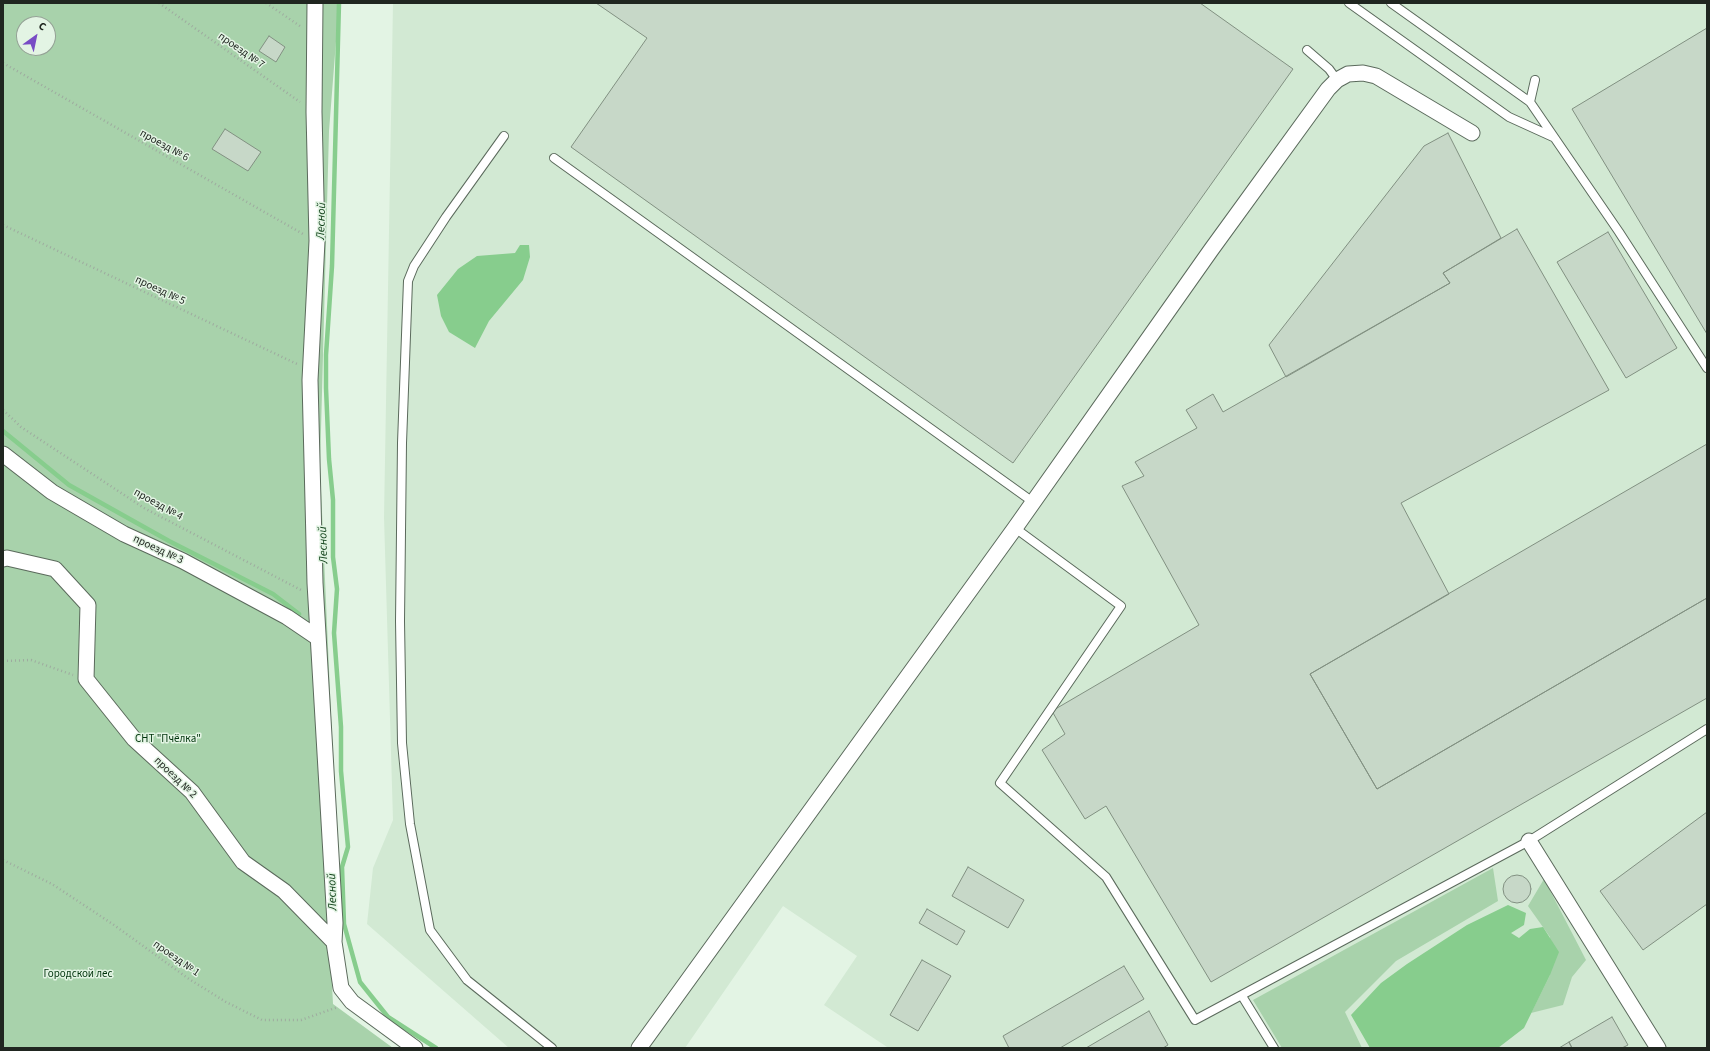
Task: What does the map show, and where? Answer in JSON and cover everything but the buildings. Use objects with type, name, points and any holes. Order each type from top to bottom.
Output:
[{"type":"street","points":[[315,3],[316,36],[314,112],[317,241],[311,371],[316,598],[335,923],[334,942],[341,988],[352,1002],[415,1048]]},
{"type":"street","points":[[639,1048],[1015,528],[1211,250],[1328,89],[1337,80],[1348,74],[1363,73],[1376,76],[1472,133]]},
{"type":"street","name":"проезд № 3","points":[[3,454],[52,492],[91,515],[124,534],[183,561],[287,617],[318,638]]},
{"type":"street","points":[[3,559],[7,558],[55,569],[88,606],[86,679]]},
{"type":"street","name":"проезд № 2","points":[[86,679],[134,739],[192,792],[243,862],[284,891],[334,942]]},
{"type":"street","points":[[1529,842],[1658,1048]]},
{"type":"lane","points":[[1349,3],[1509,117],[1555,138]]},
{"type":"lane","points":[[1391,3],[1530,102],[1619,232],[1707,368]]},
{"type":"lane","points":[[1307,50],[1329,69],[1337,80]]},
{"type":"lane","points":[[1530,102],[1535,80]]},
{"type":"lane","points":[[504,136],[446,217],[414,266],[408,281],[402,442],[400,621],[402,743],[410,824],[430,930],[467,980],[552,1048]]},
{"type":"lane","points":[[554,158],[1033,502]]},
{"type":"lane","points":[[1015,528],[1121,606],[1000,783],[1106,877],[1195,1020],[1529,842],[1707,729]]},
{"type":"lane","points":[[1242,996],[1274,1048]]},
{"type":"path","name":"проезд № 7","points":[[159,3],[314,112]]},
{"type":"path","points":[[266,3],[316,36]]},
{"type":"path","name":"проезд № 6","points":[[3,63],[317,241]]},
{"type":"path","name":"проезд № 5","points":[[3,225],[311,371]]},
{"type":"path","name":"проезд № 4","points":[[3,410],[21,427],[144,508],[316,598]]},
{"type":"path","points":[[3,661],[31,660],[86,679]]},
{"type":"path","name":"проезд № 1","points":[[3,860],[52,884],[114,925],[189,979],[226,1002],[262,1020],[301,1020],[352,1002]]},
{"type":"shaded area","points":[[393,3],[1707,3],[1707,1048],[884,1048],[887,1047],[824,1005],[857,956],[783,906],[685,1048],[509,1048],[367,924],[373,868],[393,820],[384,517]]},
{"type":"shaded area","points":[[520,245],[529,245],[530,257],[523,280],[489,321],[475,348],[449,332],[441,316],[437,295],[458,269],[477,256],[515,253]]},
{"type":"shaded area","points":[[1508,905],[1526,913],[1524,925],[1511,933],[1519,938],[1530,929],[1543,927],[1559,952],[1550,975],[1524,1028],[1498,1048],[1370,1048],[1351,1015],[1381,983],[1407,964],[1467,925]]},
{"type":"green space","name":"СНТ \"Пчёлка\"","points":[[3,3],[339,3],[329,131],[320,467],[336,827],[328,910],[333,1004],[393,1048],[3,1048]]},
{"type":"green space","points":[[1493,868],[1498,901],[1396,961],[1345,1012],[1362,1048],[1282,1048],[1253,1000]]},
{"type":"green space","points":[[1544,879],[1586,960],[1572,977],[1563,1005],[1531,1013],[1550,975],[1550,937],[1528,906]]},
{"type":"waterway","name":"Лесной","points":[[339,3],[332,266],[326,355],[326,388],[329,459],[333,500],[333,557],[337,589],[334,633],[341,727],[341,771],[348,847],[342,867],[344,924],[360,982],[388,1017],[436,1048]]},
{"type":"waterway","points":[[3,431],[69,485],[169,541],[273,594],[299,614]]},
{"type":"park label","name":"Городской лес","points":[[78,975]]}]
